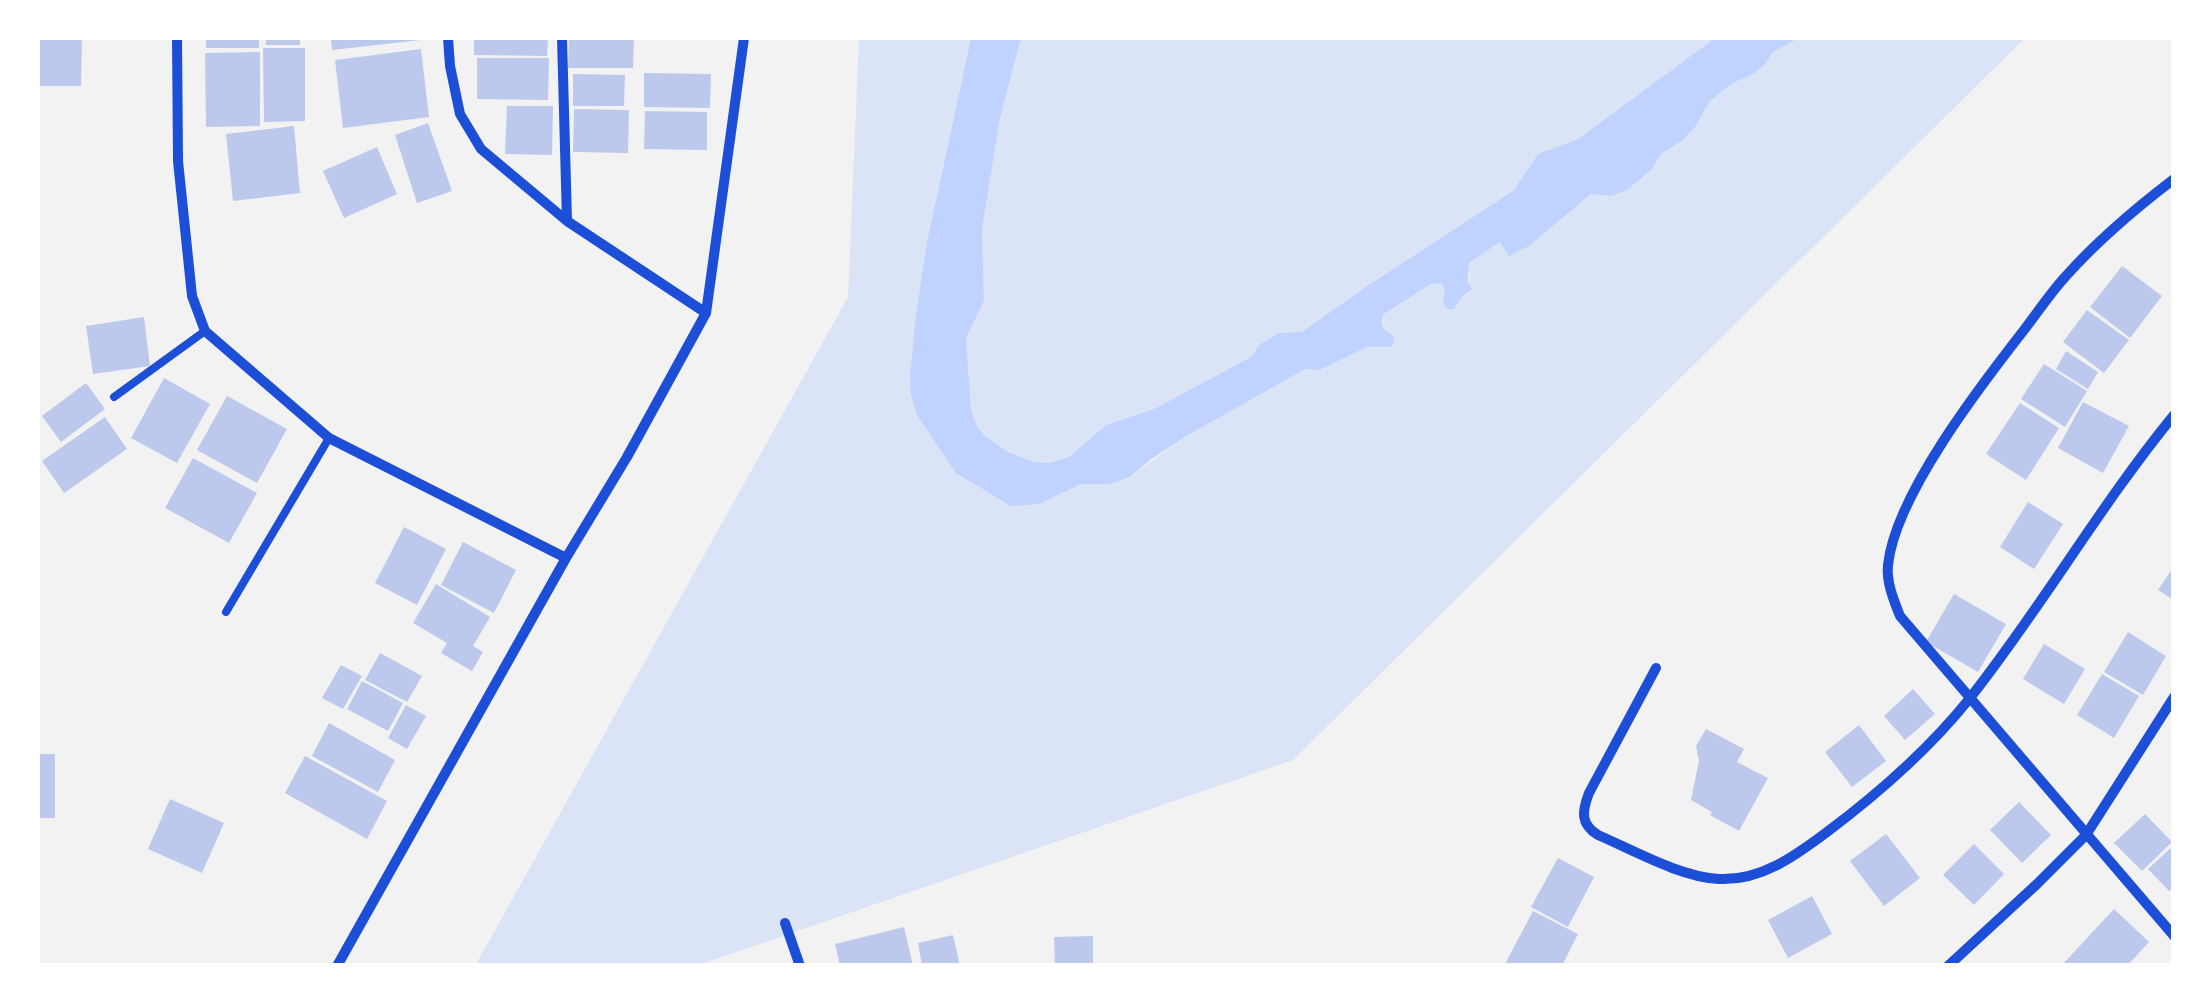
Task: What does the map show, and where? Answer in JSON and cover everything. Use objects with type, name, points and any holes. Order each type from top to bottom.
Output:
[{"type":"street","points":[[177,38],[178,161],[192,296],[205,331],[329,438],[566,558]]},
{"type":"street","points":[[448,38],[460,114],[481,149],[567,221],[706,313]]},
{"type":"street","points":[[562,38],[567,221]]},
{"type":"street","points":[[336,966],[706,313],[744,38]]},
{"type":"street","points":[[2174,179],[2080,262],[1992,371],[1911,496],[1887,567],[1900,616],[2174,936]]},
{"type":"street","points":[[1656,668],[1589,793],[1584,820],[1598,835],[1698,875],[1719,879],[1774,868],[1857,810],[1918,755],[1970,699],[2174,414]]},
{"type":"street","points":[[1948,966],[2086,835],[2174,697]]},
{"type":"street","points":[[784,924],[800,966]]},
{"type":"lane","points":[[114,397],[205,331]]},
{"type":"lane","points":[[226,612],[329,438]]},
{"type":"shaded area","points":[[859,38],[971,38],[915,324],[914,400],[917,415],[1039,504],[1081,484],[1111,484],[1131,476],[1188,435],[1270,387],[1306,369],[1321,370],[1367,347],[1381,345],[1384,314],[1431,284],[1442,282],[1445,292],[1461,298],[1468,294],[1468,263],[1500,242],[1529,246],[1591,194],[1611,196],[1652,169],[1661,154],[1696,126],[1709,102],[1731,84],[1755,73],[1773,52],[1799,38],[2025,38],[1293,760],[699,965],[475,966],[848,297]]},
{"type":"shaded area","points":[[1021,38],[1715,38],[1578,139],[1538,154],[1513,191],[1302,332],[1278,333],[1259,345],[1251,357],[1156,408],[1106,425],[1069,457],[1050,463],[1008,452],[977,426],[971,410],[966,338],[984,301],[982,229],[1000,119]]},
{"type":"water","points":[[971,38],[1021,38],[1000,119],[982,229],[984,301],[966,338],[971,410],[985,436],[1008,452],[1050,463],[1069,457],[1106,425],[1156,408],[1251,357],[1259,345],[1278,333],[1302,332],[1513,191],[1538,154],[1578,139],[1715,38],[1799,38],[1773,52],[1755,73],[1731,84],[1709,102],[1683,140],[1661,154],[1652,169],[1627,190],[1611,196],[1591,194],[1529,246],[1509,256],[1500,242],[1469,263],[1468,282],[1472,289],[1454,309],[1443,303],[1442,283],[1431,284],[1384,314],[1383,329],[1393,336],[1390,347],[1367,347],[1320,370],[1305,369],[1188,435],[1131,476],[1111,484],[1081,484],[1039,504],[1011,506],[956,473],[917,415],[911,395],[915,322],[927,242]]},
{"type":"building","points":[[38,38],[82,38],[81,86],[38,86]]},
{"type":"building","points":[[206,38],[259,38],[259,48],[206,48]]},
{"type":"building","points":[[266,38],[300,38],[300,45],[266,45]]},
{"type":"building","points":[[331,38],[421,38],[421,40],[332,50]]},
{"type":"building","points":[[474,38],[548,38],[547,56],[474,55]]},
{"type":"building","points":[[569,38],[634,38],[633,68],[568,68]]},
{"type":"building","points":[[263,48],[305,48],[305,121],[264,122]]},
{"type":"building","points":[[421,49],[429,117],[343,128],[335,60]]},
{"type":"building","points":[[260,52],[260,126],[206,127],[205,53]]},
{"type":"building","points":[[477,58],[549,58],[548,100],[477,99]]},
{"type":"building","points":[[644,73],[711,74],[710,108],[644,107]]},
{"type":"building","points":[[573,74],[625,75],[624,106],[573,106]]},
{"type":"building","points":[[507,106],[553,106],[552,155],[505,154]]},
{"type":"building","points":[[574,109],[629,110],[628,153],[573,152]]},
{"type":"building","points":[[645,111],[707,112],[707,150],[644,149]]},
{"type":"building","points":[[428,123],[452,191],[417,203],[395,135]]},
{"type":"building","points":[[294,126],[300,193],[233,201],[226,134]]},
{"type":"building","points":[[377,147],[397,194],[344,218],[323,171]]},
{"type":"building","points":[[2122,266],[2162,296],[2130,338],[2090,307]]},
{"type":"building","points":[[2087,310],[2129,340],[2104,373],[2063,342]]},
{"type":"building","points":[[144,317],[150,366],[93,374],[86,326]]},
{"type":"building","points":[[2066,351],[2098,372],[2088,389],[2056,369]]},
{"type":"building","points":[[2044,364],[2087,391],[2065,427],[2021,399]]},
{"type":"building","points":[[164,378],[210,404],[177,463],[131,438]]},
{"type":"building","points":[[86,383],[105,409],[61,442],[42,416]]},
{"type":"building","points":[[227,396],[287,429],[257,483],[197,450]]},
{"type":"building","points":[[2083,402],[2129,426],[2103,473],[2058,448]]},
{"type":"building","points":[[2020,403],[2059,428],[2026,480],[1986,454]]},
{"type":"building","points":[[105,417],[127,449],[64,493],[42,461]]},
{"type":"building","points":[[193,458],[257,493],[229,543],[165,508]]},
{"type":"building","points":[[2028,502],[2063,524],[2034,569],[2000,547]]},
{"type":"building","points":[[404,527],[446,549],[417,605],[375,583]]},
{"type":"building","points":[[463,542],[516,570],[494,613],[441,585]]},
{"type":"building","points":[[2174,566],[2174,600],[2158,590]]},
{"type":"building","points":[[436,584],[490,617],[473,646],[483,652],[472,671],[441,653],[447,643],[413,623]]},
{"type":"building","points":[[1954,594],[2006,624],[1978,672],[1926,642]]},
{"type":"building","points":[[2128,632],[2166,656],[2143,695],[2104,672]]},
{"type":"building","points":[[2044,644],[2085,669],[2064,704],[2023,679]]},
{"type":"building","points":[[380,653],[422,676],[407,702],[365,680]]},
{"type":"building","points":[[341,665],[362,676],[343,709],[322,698]]},
{"type":"building","points":[[2102,674],[2139,696],[2114,738],[2077,715]]},
{"type":"building","points":[[362,681],[403,703],[388,731],[347,709]]},
{"type":"building","points":[[1913,689],[1935,714],[1905,740],[1884,716]]},
{"type":"building","points":[[406,705],[426,716],[407,749],[388,738]]},
{"type":"building","points":[[329,723],[395,760],[378,792],[312,756]]},
{"type":"building","points":[[1859,725],[1886,761],[1852,787],[1825,752]]},
{"type":"building","points":[[1706,729],[1744,749],[1737,762],[1768,778],[1739,831],[1691,800],[1699,761],[1696,746]]},
{"type":"building","points":[[38,754],[55,754],[55,818],[38,818]]},
{"type":"building","points":[[305,756],[387,801],[367,839],[285,793]]},
{"type":"building","points":[[170,799],[224,823],[202,873],[148,849]]},
{"type":"building","points":[[2019,802],[2051,835],[2022,863],[1990,830]]},
{"type":"building","points":[[2145,814],[2172,842],[2142,871],[2114,843]]},
{"type":"building","points":[[1886,834],[1920,878],[1884,906],[1850,861]]},
{"type":"building","points":[[1974,844],[2004,874],[1974,905],[1943,875]]},
{"type":"building","points":[[2174,845],[2174,887],[2169,891],[2148,869]]},
{"type":"building","points":[[1558,858],[1594,877],[1568,927],[1531,907]]},
{"type":"building","points":[[1812,896],[1832,934],[1788,958],[1768,920]]},
{"type":"building","points":[[2114,909],[2149,942],[2127,966],[2061,966]]},
{"type":"building","points":[[1533,911],[1578,934],[1562,966],[1504,966]]},
{"type":"building","points":[[904,927],[913,966],[840,966],[835,944]]},
{"type":"building","points":[[953,935],[960,966],[922,966],[918,943]]},
{"type":"building","points":[[1093,936],[1093,966],[1055,966],[1054,937]]}]
